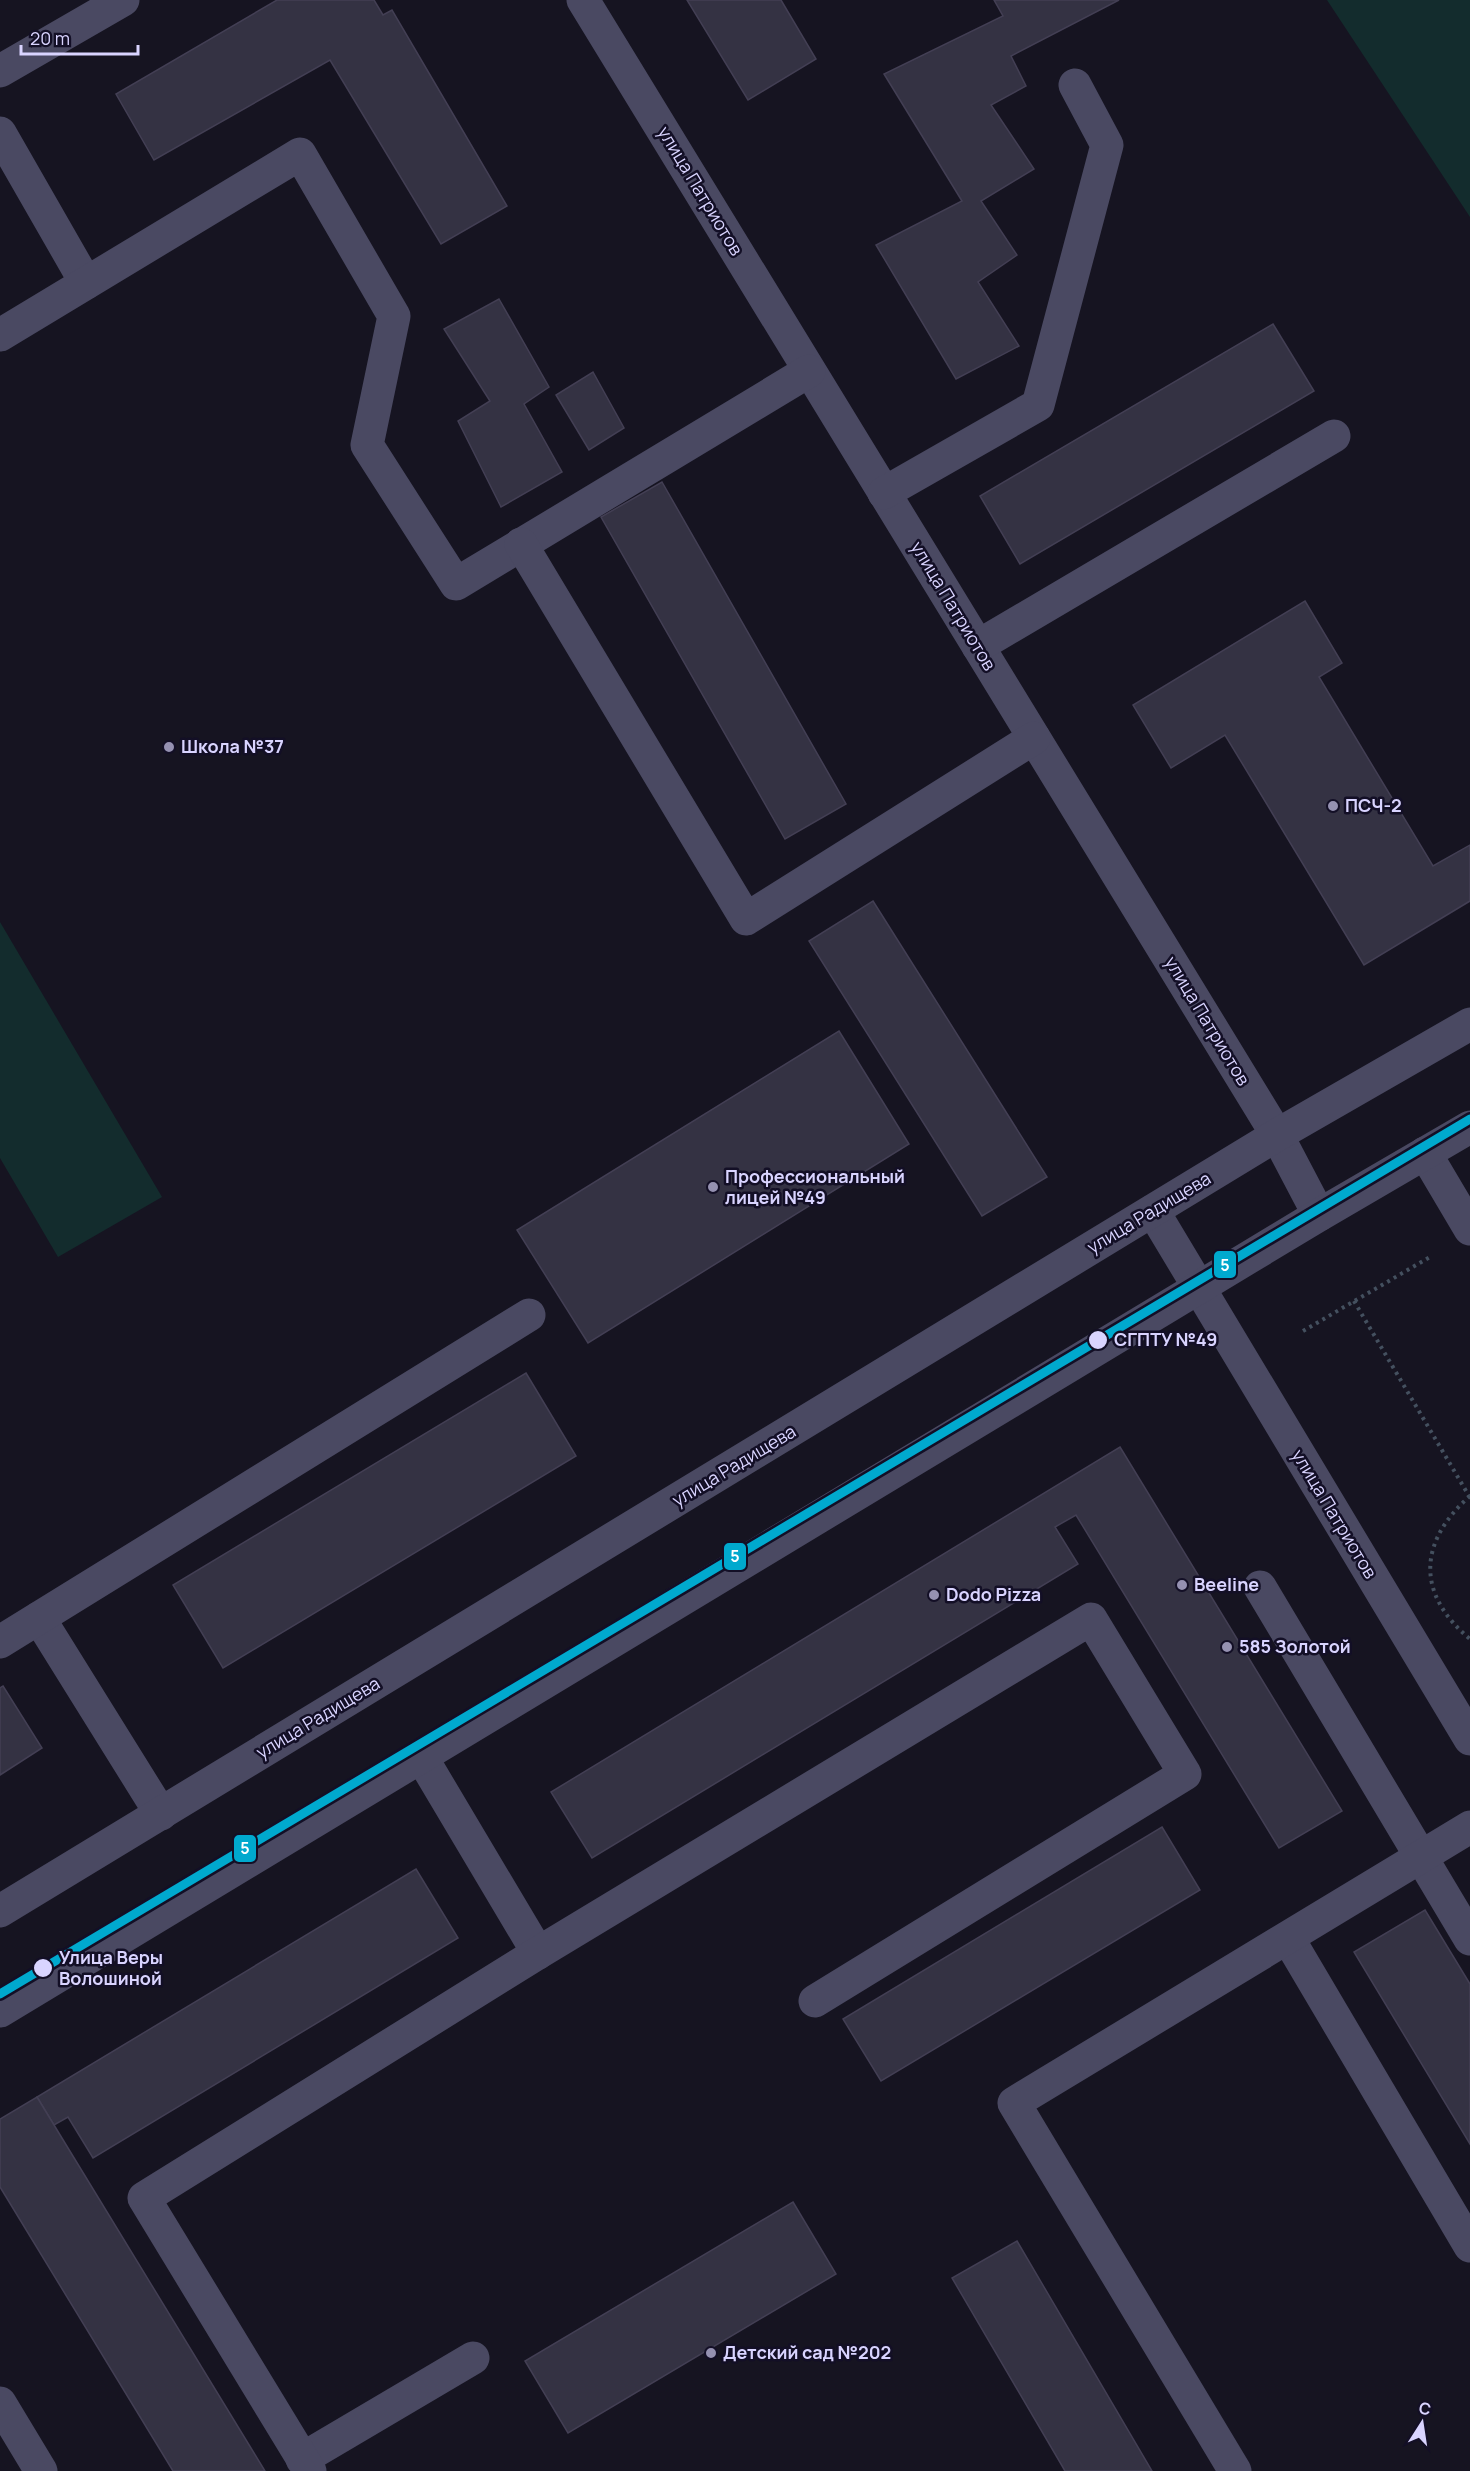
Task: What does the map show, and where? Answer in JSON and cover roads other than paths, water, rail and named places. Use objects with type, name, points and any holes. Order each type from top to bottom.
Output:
[{"type":"street","points":[[0,71],[123,0]]},
{"type":"street","name":"улица Патриотов","points":[[583,0],[1277,1135],[1318,1215]]},
{"type":"street","points":[[884,493],[1038,405],[1107,145],[1075,85]]},
{"type":"street","points":[[0,133],[86,283]]},
{"type":"street","points":[[0,335],[300,153],[394,316],[367,445],[456,584],[809,371]]},
{"type":"street","points":[[978,646],[1334,436]]},
{"type":"street","points":[[521,544],[746,919],[1034,738]]},
{"type":"street","name":"улица Радищева","points":[[0,1911],[1277,1135],[1470,1024]]},
{"type":"street","points":[[0,2011],[1198,1290],[1318,1215],[1470,1127]]},
{"type":"street","points":[[1425,1153],[1470,1229]]},
{"type":"street","name":"улица Патриотов","points":[[1153,1211],[1198,1290],[1470,1739]]},
{"type":"street","points":[[0,1642],[529,1315]]},
{"type":"street","points":[[1260,1587],[1470,1939]]},
{"type":"street","points":[[39,1618],[161,1814]]},
{"type":"street","points":[[473,2358],[306,2465],[144,2198],[538,1953],[1091,1619],[1185,1773],[815,2001]]},
{"type":"street","points":[[422,1758],[538,1953]]},
{"type":"street","points":[[1235,2471],[1014,2103],[1470,1827]]},
{"type":"street","points":[[1288,1938],[1470,2246]]},
{"type":"street","points":[[0,2403],[41,2471]]},
{"type":"place","name":"Школа №37","points":[[169,747]]},
{"type":"place","name":"ПСЧ-2","points":[[1333,806]]},
{"type":"place","name":"Профессиональный лицей №49","points":[[713,1187]]},
{"type":"place","name":"СГПТУ №49","points":[[1098,1340]]},
{"type":"place","name":"Beeline","points":[[1182,1585]]},
{"type":"place","name":"Dodo Pizza","points":[[934,1595]]},
{"type":"place","name":"585 Золотой","points":[[1227,1647]]},
{"type":"place","name":"Улица Веры Волошиной","points":[[43,1968]]},
{"type":"place","name":"Детский сад №202","points":[[711,2353]]}]
